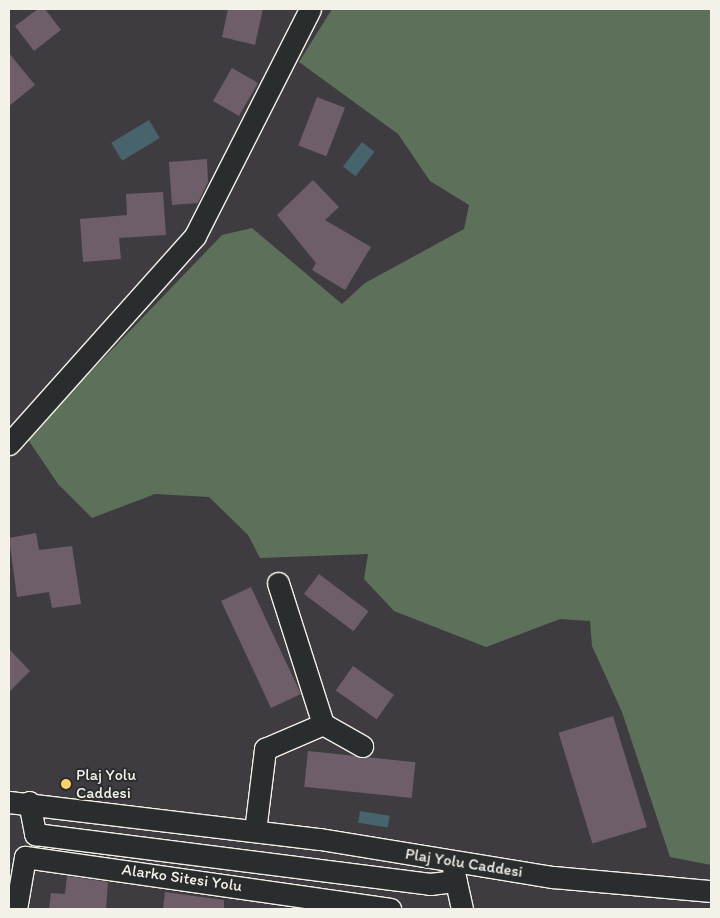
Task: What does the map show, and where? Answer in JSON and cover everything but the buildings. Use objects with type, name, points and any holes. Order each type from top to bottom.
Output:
[{"type":"street","points":[[9,444],[195,236],[310,9]]},
{"type":"street","points":[[278,582],[322,724]]},
{"type":"street","points":[[254,831],[265,749],[305,728],[322,724],[362,746]]},
{"type":"street","points":[[19,802],[34,834],[430,884],[454,871],[462,909]]},
{"type":"street","name":"Plaj Yolu Caddesi","points":[[19,802],[254,831],[454,871],[711,891]]},
{"type":"street","name":"Alarko Sitesi Yolu","points":[[16,909],[25,857],[390,909]]},
{"type":"green space","points":[[332,9],[711,9],[711,865],[670,857],[622,712],[592,646],[590,621],[560,619],[486,647],[394,611],[364,579],[368,554],[260,558],[248,535],[209,497],[155,494],[92,518],[58,484],[27,438],[222,235],[252,228],[342,304],[365,283],[464,229],[469,205],[430,181],[398,134],[299,62]]},
{"type":"water","points":[[149,120],[160,138],[122,161],[111,143]]},
{"type":"water","points":[[362,142],[375,152],[356,176],[343,166]]},
{"type":"water","points":[[360,811],[390,816],[388,828],[358,823]]},
{"type":"place","name":"Plaj Yolu Caddesi","points":[[66,784]]}]
